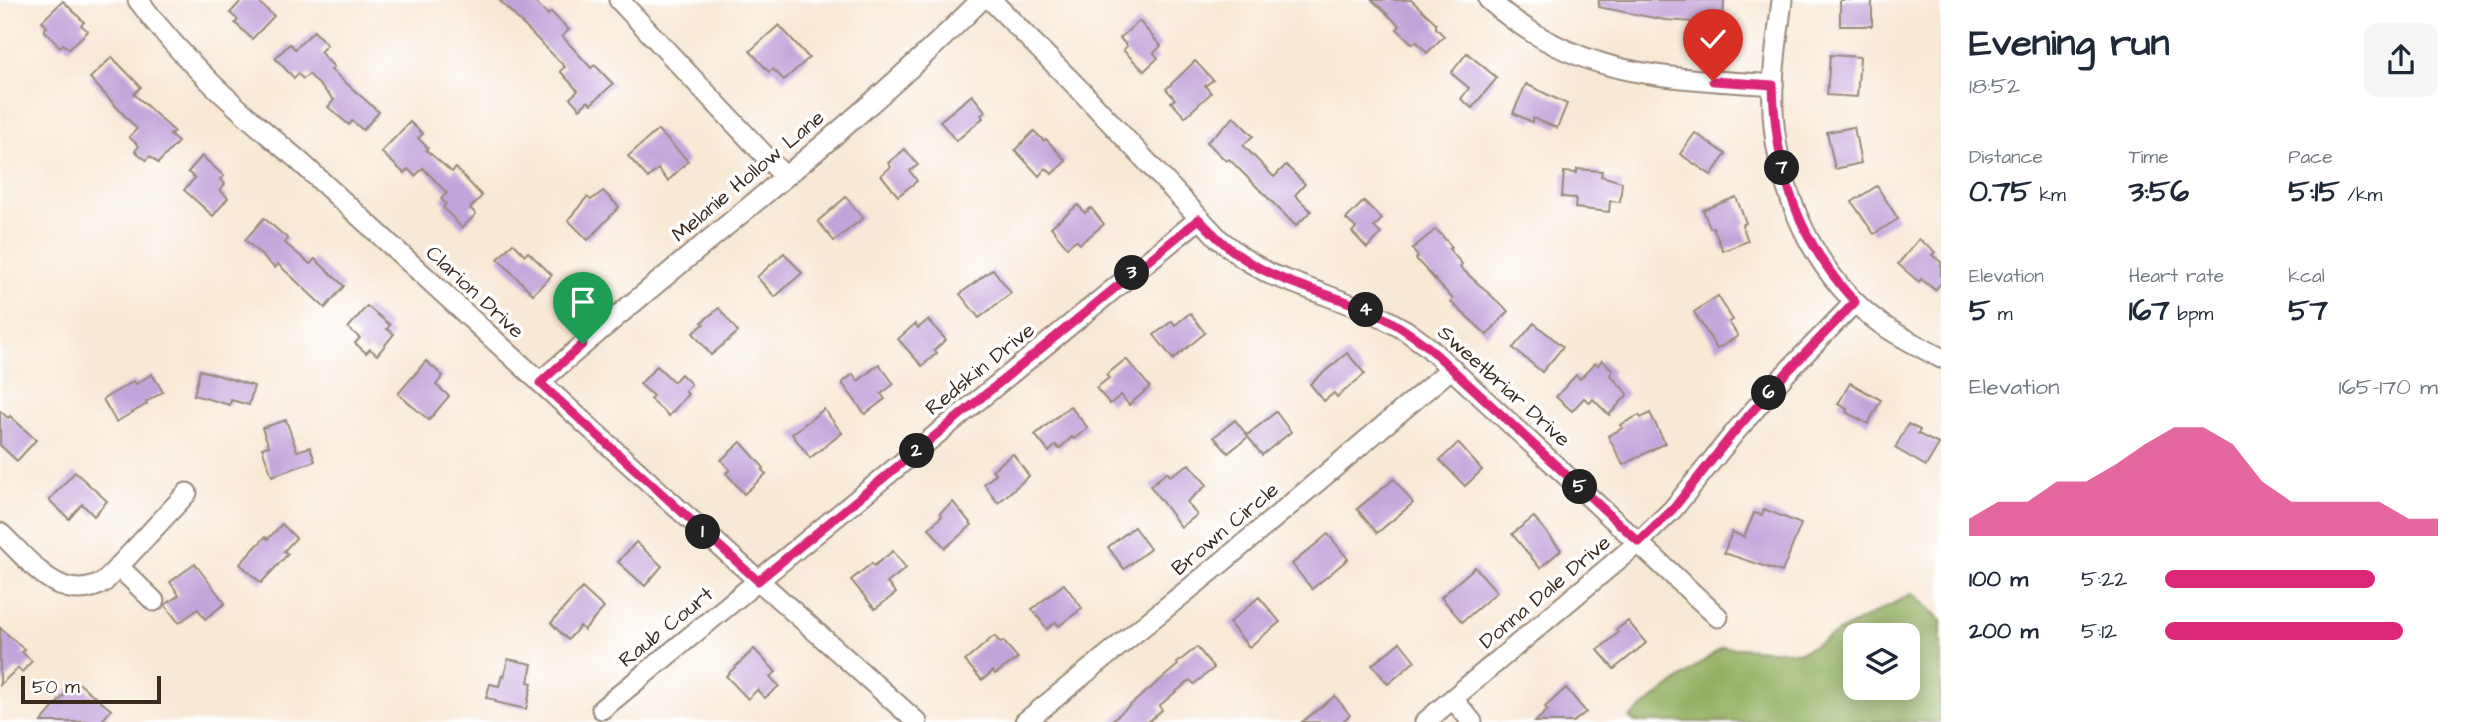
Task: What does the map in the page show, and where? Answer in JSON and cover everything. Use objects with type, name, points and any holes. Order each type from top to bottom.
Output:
[{"type":"street","name":"Clarion Drive","points":[[138,0],[159,30],[190,64],[242,113],[297,159],[758,581],[917,722]]},
{"type":"street","points":[[619,0],[784,176]]},
{"type":"street","name":"Melanie Hollow Lane","points":[[540,383],[627,306],[878,98],[981,0]]},
{"type":"street","name":"Sweetbriar Drive","points":[[991,0],[1082,92],[1219,239],[1243,258],[1287,281],[1376,314],[1405,330],[1452,368],[1718,617]]},
{"type":"street","points":[[1489,0],[1513,22],[1546,42],[1600,64],[1654,77],[1773,85]]},
{"type":"street","points":[[1782,0],[1773,85],[1774,122],[1787,187],[1800,222],[1837,282],[1855,302],[1879,323],[1941,358]]},
{"type":"street","name":"Redskin Drive","points":[[758,581],[1199,219]]},
{"type":"street","name":"Donna Dale Drive","points":[[1425,722],[1639,542],[1673,509],[1735,431],[1855,302]]},
{"type":"street","name":"Brown Circle","points":[[1025,722],[1221,563],[1452,368]]},
{"type":"street","points":[[0,533],[52,581],[77,591],[93,589],[119,567],[187,493]]},
{"type":"street","points":[[119,567],[154,601]]},
{"type":"street","name":"Raub Court","points":[[602,709],[758,581]]},
{"type":"street","points":[[1453,699],[1472,722]]},
{"type":"green space","points":[[1913,593],[1941,620],[1941,722],[1635,722],[1629,718],[1722,647],[1801,652],[1843,630],[1843,700],[1920,700],[1920,623],[1856,623]]},
{"type":"building","points":[[242,0],[256,0],[274,16],[252,39],[235,23],[238,20],[230,13]]},
{"type":"building","points":[[499,0],[533,0],[548,15],[551,12],[569,30],[562,36],[591,68],[595,65],[613,84],[591,104],[588,101],[580,109],[570,98],[578,91],[560,71],[565,67]]},
{"type":"building","points":[[1372,0],[1411,0],[1436,23],[1436,28],[1444,36],[1427,53],[1416,41],[1413,44],[1397,29],[1400,26]]},
{"type":"building","points":[[1599,0],[1724,0],[1723,24],[1665,20],[1598,7]]},
{"type":"building","points":[[1840,0],[1872,0],[1872,26],[1840,26]]},
{"type":"building","points":[[63,1],[84,22],[81,25],[88,31],[69,49],[63,44],[60,47],[44,30],[47,27],[42,21]]},
{"type":"building","points":[[1139,21],[1161,46],[1154,53],[1158,58],[1144,71],[1123,50],[1127,46],[1120,38]]},
{"type":"building","points":[[779,25],[809,58],[784,80],[773,69],[769,72],[750,51]]},
{"type":"building","points":[[314,31],[327,45],[320,52],[334,67],[331,70],[379,112],[363,130],[352,121],[349,125],[328,107],[334,100],[309,74],[303,79],[298,74],[294,78],[275,58],[290,44],[295,49]]},
{"type":"building","points":[[1467,53],[1497,78],[1472,108],[1461,99],[1469,88],[1451,73]]},
{"type":"building","points":[[1830,55],[1860,57],[1857,97],[1827,95]]},
{"type":"building","points":[[112,57],[141,87],[134,94],[174,131],[170,135],[178,142],[158,163],[150,156],[146,160],[135,151],[139,146],[129,137],[137,129],[90,78]]},
{"type":"building","points":[[1195,61],[1213,80],[1205,86],[1211,93],[1185,117],[1171,102],[1175,99],[1166,89]]},
{"type":"building","points":[[1526,84],[1567,104],[1557,128],[1533,118],[1532,122],[1513,113]]},
{"type":"building","points":[[972,95],[986,112],[981,115],[983,118],[956,141],[940,121]]},
{"type":"building","points":[[1234,117],[1253,136],[1243,145],[1274,177],[1286,165],[1305,184],[1295,195],[1311,211],[1296,226],[1229,159],[1226,161],[1207,142]]},
{"type":"building","points":[[410,122],[423,134],[418,138],[428,148],[426,150],[452,172],[456,168],[482,196],[470,208],[476,214],[462,228],[443,207],[446,204],[441,199],[447,193],[423,168],[415,176],[408,169],[404,173],[381,152]]},
{"type":"building","points":[[1854,127],[1861,163],[1835,169],[1827,132]]},
{"type":"building","points":[[658,130],[688,161],[668,181],[658,169],[648,178],[628,156]]},
{"type":"building","points":[[1034,131],[1044,141],[1046,139],[1066,161],[1052,174],[1046,168],[1039,176],[1015,150]]},
{"type":"building","points":[[1695,133],[1726,154],[1711,175],[1680,154]]},
{"type":"building","points":[[905,149],[918,165],[910,171],[917,181],[898,196],[881,175],[891,167],[888,163]]},
{"type":"building","points":[[202,156],[224,176],[220,179],[225,184],[220,190],[228,198],[213,216],[184,190],[195,178],[188,172]]},
{"type":"building","points":[[1577,169],[1602,171],[1601,176],[1622,182],[1620,202],[1610,201],[1609,212],[1575,208],[1576,198],[1562,197],[1564,172],[1577,173]]},
{"type":"building","points":[[1877,186],[1898,219],[1874,234],[1852,202]]},
{"type":"building","points":[[603,191],[619,207],[588,240],[568,220],[587,197],[591,200]]},
{"type":"building","points":[[846,197],[863,218],[834,241],[818,221]]},
{"type":"building","points":[[1736,197],[1746,223],[1742,225],[1748,241],[1723,251],[1703,210]]},
{"type":"building","points":[[1364,201],[1382,219],[1374,227],[1381,234],[1367,248],[1352,232],[1356,228],[1346,219]]},
{"type":"building","points":[[1078,205],[1085,213],[1091,208],[1104,224],[1080,244],[1076,240],[1067,247],[1051,227]]},
{"type":"building","points":[[264,218],[288,239],[285,243],[310,264],[315,259],[344,286],[325,308],[278,264],[275,268],[245,240]]},
{"type":"building","points":[[1435,230],[1452,247],[1449,249],[1462,264],[1460,267],[1508,311],[1487,335],[1451,302],[1453,299],[1416,259],[1418,257],[1412,249]]},
{"type":"building","points":[[1919,239],[1935,252],[1932,255],[1941,262],[1941,283],[1935,290],[1921,279],[1919,282],[1898,264]]},
{"type":"building","points":[[513,243],[525,255],[528,252],[552,275],[533,294],[498,259]]},
{"type":"building","points":[[784,253],[802,273],[775,297],[757,277]]},
{"type":"building","points":[[993,269],[1011,293],[979,318],[960,294]]},
{"type":"building","points":[[1718,296],[1733,320],[1729,322],[1738,336],[1717,349],[1694,312]]},
{"type":"building","points":[[367,306],[390,325],[387,329],[394,334],[377,355],[370,349],[366,353],[355,343],[360,338],[348,328]]},
{"type":"building","points":[[719,308],[738,332],[711,355],[693,333]]},
{"type":"building","points":[[1190,313],[1205,333],[1173,359],[1154,335],[1172,321],[1175,325]]},
{"type":"building","points":[[928,320],[946,340],[934,350],[937,353],[922,366],[898,339],[915,324],[918,328]]},
{"type":"building","points":[[1534,323],[1563,347],[1542,372],[1513,348]]},
{"type":"building","points":[[1347,353],[1365,374],[1337,397],[1334,393],[1324,401],[1310,384]]},
{"type":"building","points":[[1126,359],[1150,387],[1129,405],[1121,395],[1110,404],[1096,388],[1109,378],[1106,375]]},
{"type":"building","points":[[1602,360],[1613,370],[1610,375],[1628,394],[1609,415],[1593,399],[1590,403],[1584,398],[1572,411],[1556,397],[1576,375],[1580,379],[1595,363],[1598,365]]},
{"type":"building","points":[[426,361],[443,376],[436,385],[449,396],[429,420],[398,394]]},
{"type":"building","points":[[879,364],[894,384],[881,394],[885,399],[865,414],[842,383],[853,374],[858,381]]},
{"type":"building","points":[[657,366],[674,382],[681,374],[691,384],[685,391],[688,394],[669,416],[650,399],[653,396],[640,384]]},
{"type":"building","points":[[200,370],[254,386],[249,405],[231,400],[230,405],[194,395]]},
{"type":"building","points":[[152,374],[163,392],[116,422],[103,399]]},
{"type":"building","points":[[1850,383],[1881,400],[1868,424],[1846,412],[1847,409],[1838,404]]},
{"type":"building","points":[[1070,406],[1088,428],[1059,449],[1056,445],[1049,452],[1035,435]]},
{"type":"building","points":[[824,409],[842,433],[810,458],[792,434]]},
{"type":"building","points":[[0,411],[8,418],[10,416],[36,440],[17,461],[0,445]]},
{"type":"building","points":[[1276,412],[1291,432],[1262,455],[1248,437],[1228,453],[1214,437],[1235,420],[1247,435]]},
{"type":"building","points":[[1650,413],[1665,443],[1623,465],[1608,436],[1623,428],[1620,425],[1639,415],[1641,418]]},
{"type":"building","points":[[286,420],[297,451],[310,447],[315,461],[272,476],[262,448],[269,446],[262,428]]},
{"type":"building","points":[[1908,424],[1920,430],[1918,434],[1939,444],[1926,466],[1895,448]]},
{"type":"building","points":[[741,442],[764,468],[762,470],[766,474],[744,494],[726,473],[730,470],[721,460]]},
{"type":"building","points":[[1458,443],[1482,470],[1465,486],[1440,460]]},
{"type":"building","points":[[1013,454],[1029,476],[998,503],[984,484],[996,474],[992,470]]},
{"type":"building","points":[[1189,464],[1207,485],[1187,502],[1197,515],[1181,527],[1150,486],[1167,472],[1170,476]]},
{"type":"building","points":[[75,472],[107,501],[94,516],[82,504],[69,519],[49,500]]},
{"type":"building","points":[[1394,479],[1413,503],[1377,533],[1357,509]]},
{"type":"building","points":[[953,502],[972,525],[945,548],[929,528]]},
{"type":"building","points":[[1764,509],[1801,524],[1782,572],[1724,553],[1732,532],[1744,537],[1754,513],[1762,515]]},
{"type":"building","points":[[1534,517],[1561,550],[1540,568],[1512,534]]},
{"type":"building","points":[[282,524],[296,538],[284,551],[288,554],[261,583],[240,564],[265,537],[268,539]]},
{"type":"building","points":[[1134,527],[1150,549],[1124,569],[1108,547]]},
{"type":"building","points":[[1328,534],[1348,559],[1312,589],[1292,564]]},
{"type":"building","points":[[636,542],[662,566],[645,586],[618,562]]},
{"type":"building","points":[[893,551],[906,568],[887,583],[896,593],[875,609],[851,580]]},
{"type":"building","points":[[195,564],[225,603],[205,619],[198,609],[179,623],[165,605],[179,595],[170,582]]},
{"type":"building","points":[[1475,567],[1497,592],[1462,622],[1441,597]]},
{"type":"building","points":[[1064,584],[1082,608],[1059,626],[1056,622],[1047,629],[1032,609]]},
{"type":"building","points":[[582,588],[604,608],[584,630],[580,626],[568,640],[551,623]]},
{"type":"building","points":[[1259,597],[1280,622],[1249,647],[1229,623]]},
{"type":"building","points":[[1628,621],[1646,643],[1614,669],[1598,650]]},
{"type":"building","points":[[0,628],[25,650],[22,652],[32,661],[22,672],[18,668],[0,685]]},
{"type":"building","points":[[994,636],[1001,643],[1003,641],[1018,658],[982,680],[965,661]]},
{"type":"building","points":[[1400,642],[1415,661],[1388,684],[1372,665]]},
{"type":"building","points":[[1197,647],[1214,668],[1194,684],[1190,680],[1159,706],[1162,710],[1148,722],[1110,722],[1178,665],[1177,663]]},
{"type":"building","points":[[754,649],[776,672],[770,677],[779,686],[765,698],[757,690],[748,699],[726,676]]},
{"type":"building","points":[[508,659],[532,664],[528,682],[532,683],[526,709],[486,698],[490,684],[499,686]]},
{"type":"building","points":[[76,681],[111,710],[101,722],[41,722]]},
{"type":"building","points":[[1566,688],[1586,712],[1573,722],[1535,722],[1548,710],[1545,707]]},
{"type":"building","points":[[1335,696],[1350,715],[1342,722],[1302,722]]},
{"type":"route","points":[[583,344],[540,383],[758,581],[1199,219],[1243,258],[1270,274],[1376,314],[1427,346],[1639,542],[1673,509],[1735,431],[1788,371],[1855,302],[1837,282],[1800,222],[1778,152],[1773,85],[1713,81]]}]
